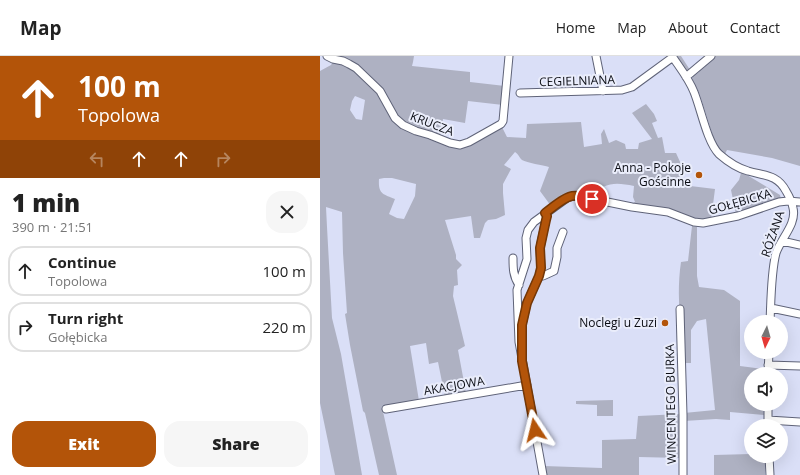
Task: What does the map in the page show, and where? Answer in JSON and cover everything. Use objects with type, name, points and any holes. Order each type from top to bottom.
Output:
[{"type":"street","name":"KRUCZA","points":[[327,56],[343,61],[356,68],[380,91],[395,118],[403,125],[410,129],[455,144],[469,142],[504,121],[509,56]]},
{"type":"street","points":[[596,56],[603,91]]},
{"type":"street","points":[[686,77],[711,56]]},
{"type":"street","points":[[673,57],[694,92],[710,140],[716,151],[731,163],[742,169],[776,179],[784,187],[791,201]]},
{"type":"street","name":"CEGIELNIANA","points":[[520,93],[627,89],[673,57]]},
{"type":"street","name":"GOŁĘBICKA","points":[[543,475],[519,342],[517,290],[527,259],[526,238],[528,230],[534,222],[567,198],[573,196],[668,212],[694,222],[703,223],[738,216],[779,202],[800,202]]},
{"type":"street","name":"RÓŻANA","points":[[770,315],[774,264],[776,253],[792,222],[793,211],[791,201]]},
{"type":"street","points":[[522,361],[522,325],[527,303],[541,268],[540,248],[547,216],[545,213]]},
{"type":"street","points":[[539,276],[543,276],[554,271],[557,248],[563,232]]},
{"type":"street","points":[[782,241],[800,245]]},
{"type":"street","points":[[513,258],[514,276],[519,285]]},
{"type":"street","points":[[771,308],[800,314]]},
{"type":"street","name":"WINCENTEGO BURKA","points":[[680,310],[683,475]]},
{"type":"street","points":[[768,359],[768,364],[800,366]]},
{"type":"street","name":"AKACJOWA","points":[[386,409],[527,385]]},
{"type":"street","points":[[788,422],[800,422]]},
{"type":"street","points":[[769,463],[770,475]]},
{"type":"shaded area","points":[[329,56],[414,56],[412,66],[470,72],[470,82],[505,86],[503,105],[468,101],[465,123],[443,119],[440,137],[417,130],[400,119],[362,72]]},
{"type":"shaded area","points":[[677,56],[681,56],[690,70],[686,71]]},
{"type":"shaded area","points":[[715,56],[800,56],[800,166],[772,158],[727,150],[725,154],[719,148],[713,137],[700,95],[692,79],[693,76],[699,72],[702,65]]},
{"type":"shaded area","points":[[334,60],[349,65],[379,91],[392,117],[462,146],[468,146],[502,127],[507,137],[526,138],[527,124],[581,122],[584,147],[602,144],[601,134],[604,129],[609,143],[616,140],[625,144],[626,149],[638,149],[639,143],[652,139],[632,113],[646,104],[654,114],[657,121],[652,123],[658,138],[662,137],[665,153],[676,153],[681,164],[682,185],[715,189],[711,220],[696,220],[670,209],[629,204],[635,202],[633,197],[634,186],[622,184],[611,184],[603,187],[602,199],[578,193],[551,206],[540,191],[549,167],[524,161],[515,152],[504,165],[511,169],[503,184],[505,215],[496,219],[488,220],[485,223],[480,238],[474,238],[471,216],[445,220],[456,259],[462,265],[457,270],[458,285],[454,286],[453,296],[465,346],[458,350],[466,393],[445,397],[438,362],[429,364],[426,343],[410,346],[419,401],[382,407],[397,475],[379,475],[365,413],[363,411],[345,314],[347,313],[342,212],[326,207],[332,318],[341,354],[362,475],[335,475],[320,403],[320,71],[331,65]],"holes":[[[355,96],[365,100],[362,120],[356,119],[350,110]],[[392,178],[416,184],[415,196],[404,219],[397,218],[389,214],[395,199],[380,191],[379,179]]]},
{"type":"shaded area","points":[[741,173],[747,175],[780,195],[781,199],[736,214],[731,190],[739,180]]},
{"type":"shaded area","points":[[692,226],[697,227],[697,276],[699,287],[724,290],[740,301],[740,366],[748,367],[744,367],[744,411],[764,411],[764,415],[730,412],[730,420],[716,419],[684,421],[684,413],[715,410],[706,319],[697,321],[691,330],[691,363],[683,363],[679,312],[679,287],[681,262],[688,261]]},
{"type":"shaded area","points":[[613,400],[613,416],[597,416],[597,405],[576,404],[576,401]]},
{"type":"shaded area","points":[[681,414],[681,458],[639,457],[639,475],[545,475],[544,466],[602,468],[602,440],[636,439],[638,416]]},
{"type":"shaded area","points":[[744,454],[744,463],[765,463],[765,475],[714,475],[714,455]]},
{"type":"place","name":"Anna - Pokoje Gościnne","points":[[699,175]]},
{"type":"place","name":"Noclegi u Zuzi","points":[[665,323]]},
{"type":"route","points":[[535,430],[522,361],[522,325],[527,303],[541,268],[540,248],[547,216],[545,213],[567,198],[573,196],[592,199]]}]
